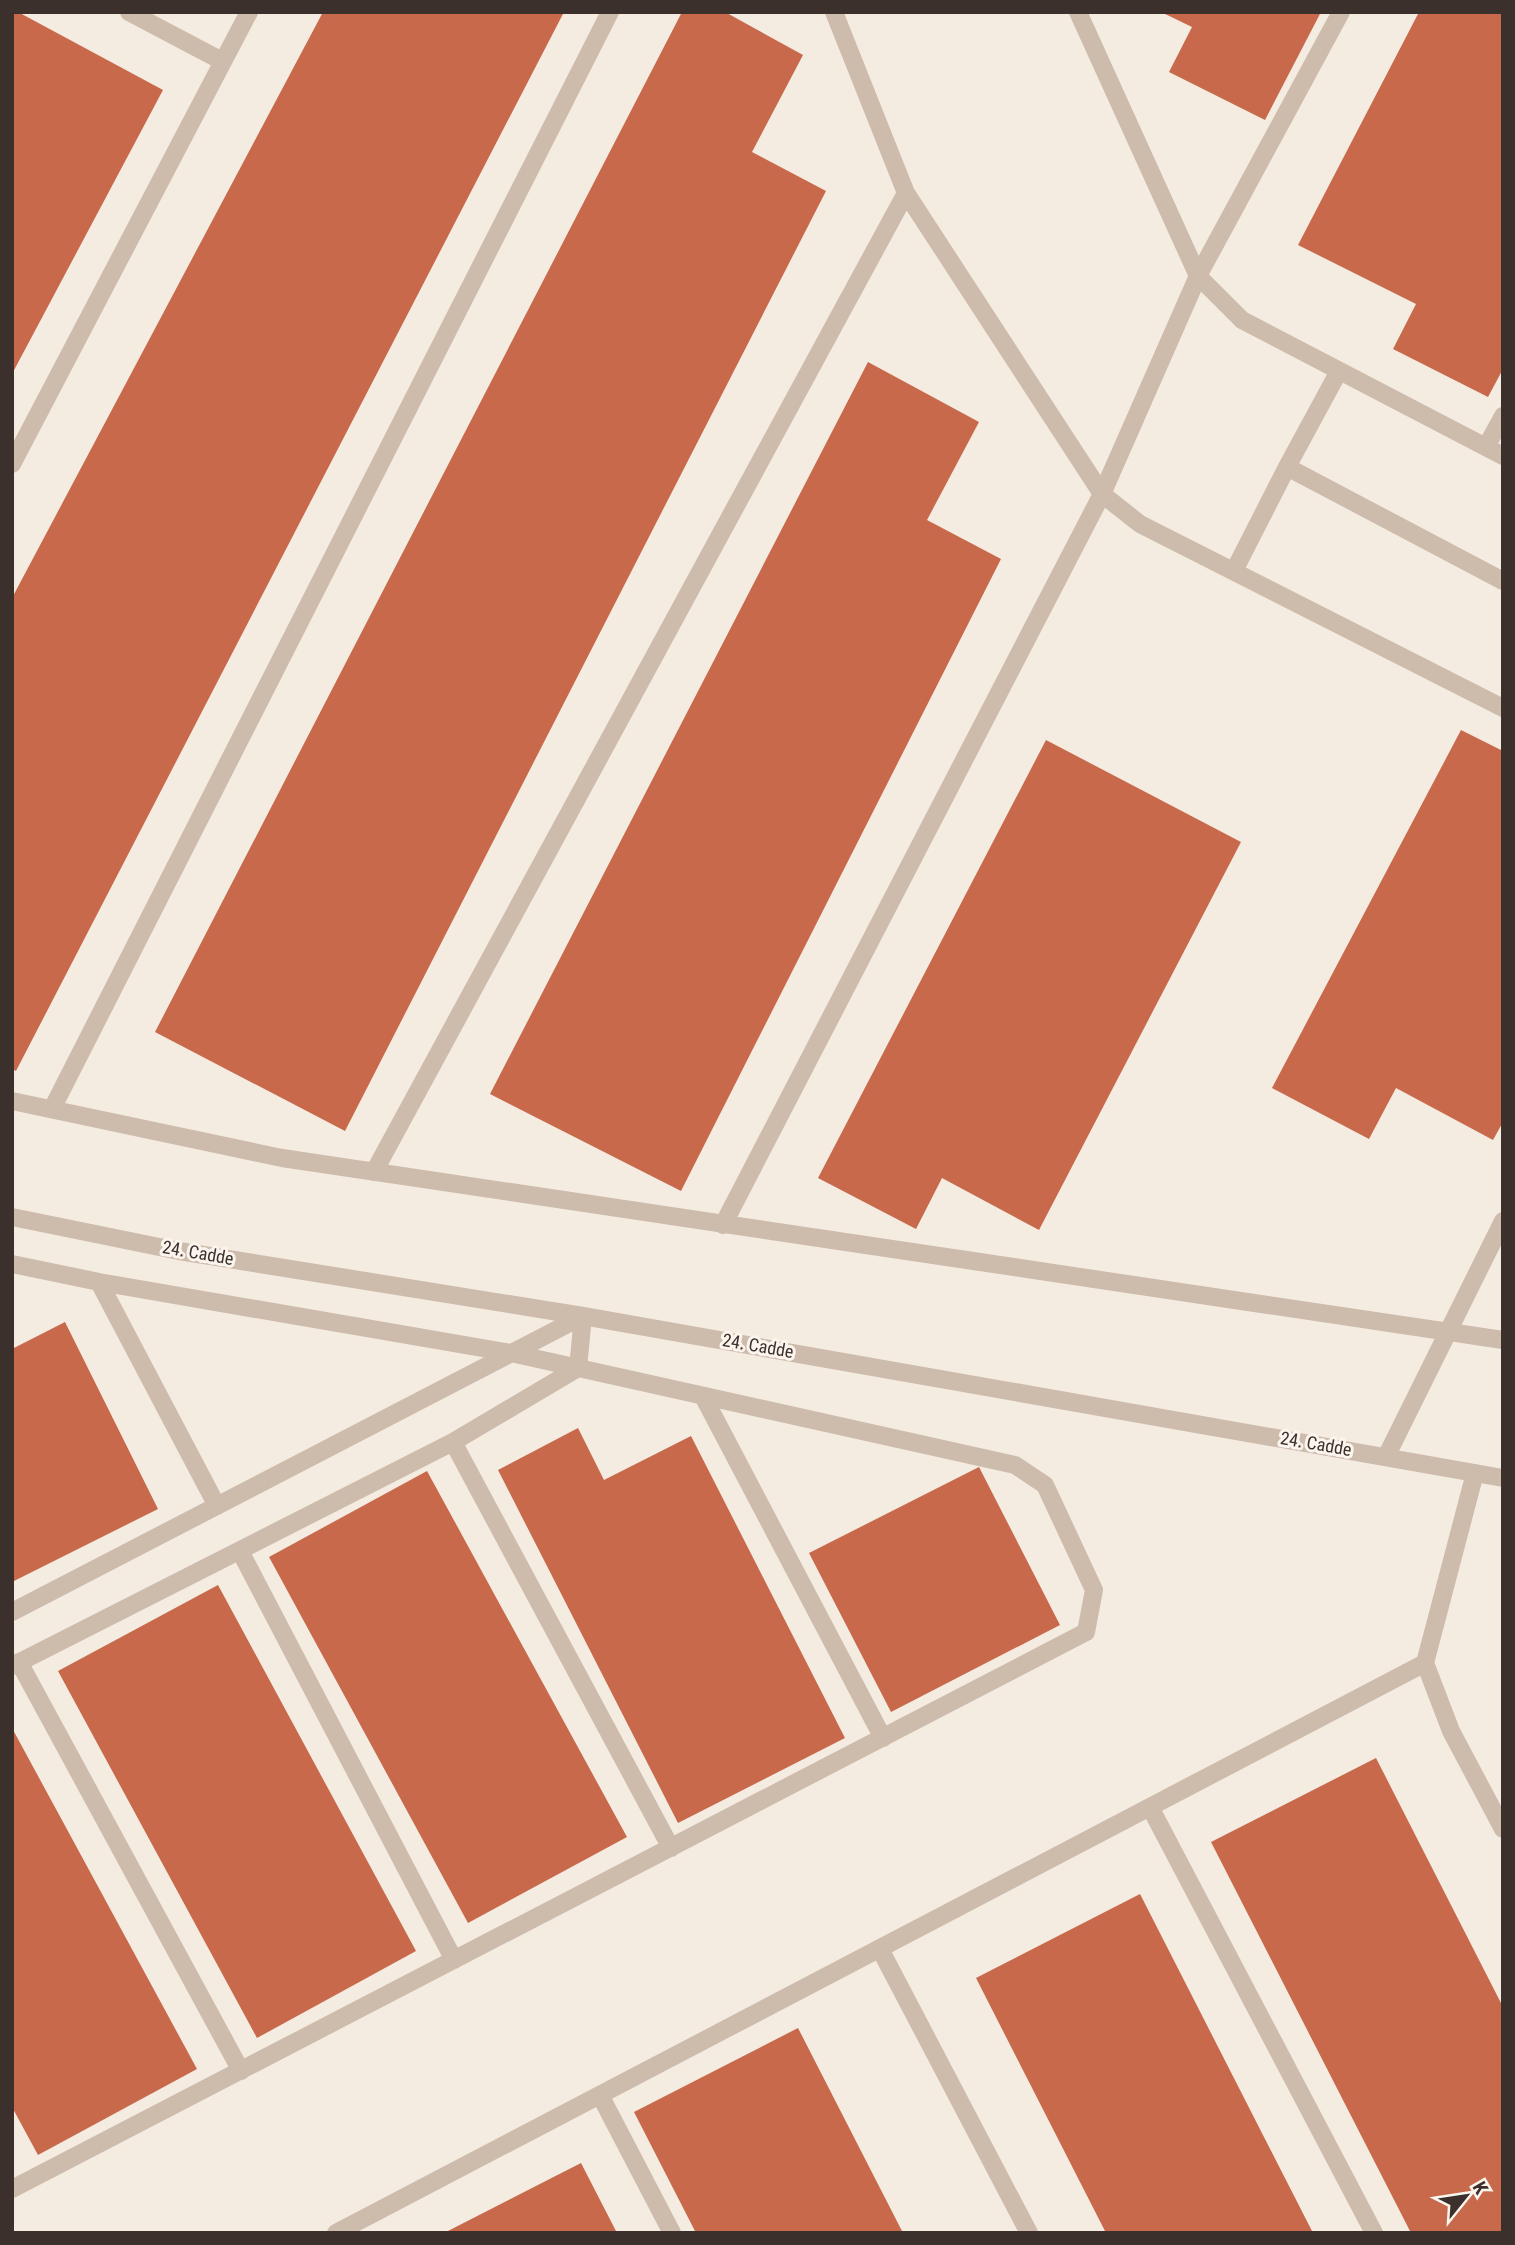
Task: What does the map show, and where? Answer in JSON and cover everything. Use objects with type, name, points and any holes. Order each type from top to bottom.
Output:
[{"type":"street","points":[[130,12],[222,61]]},
{"type":"street","points":[[12,464],[248,12]]},
{"type":"street","points":[[52,1109],[610,12]]},
{"type":"street","points":[[834,12],[906,192],[1102,494],[1140,524],[1503,708]]},
{"type":"street","points":[[1078,12],[1198,276],[1242,320],[1503,456]]},
{"type":"street","points":[[723,1224],[1102,494],[1198,276],[1341,12]]},
{"type":"street","points":[[374,1172],[906,192]]},
{"type":"street","points":[[1234,571],[1339,371]]},
{"type":"street","points":[[1486,447],[1503,416]]},
{"type":"street","points":[[1287,467],[1503,581]]},
{"type":"street","points":[[12,1101],[282,1158],[1503,1340]]},
{"type":"street","name":"24. Cadde","points":[[12,1217],[178,1251],[583,1316],[1503,1478]]},
{"type":"street","points":[[1386,1457],[1503,1221]]},
{"type":"street","points":[[12,1264],[99,1282],[511,1353],[1015,1465],[1045,1485],[1094,1590],[1086,1632],[241,2071],[14,2183]]},
{"type":"street","points":[[99,1282],[216,1506]]},
{"type":"street","points":[[12,1612],[583,1316]]},
{"type":"street","points":[[578,1368],[583,1316]]},
{"type":"street","points":[[241,2071],[15,1664],[453,1442],[578,1368]]},
{"type":"street","points":[[703,1396],[883,1738]]},
{"type":"street","points":[[453,1442],[671,1848]]},
{"type":"street","points":[[1475,1473],[1425,1663],[1451,1731],[1503,1829]]},
{"type":"street","points":[[240,1551],[454,1960]]},
{"type":"street","points":[[336,2233],[1425,1663]]},
{"type":"street","points":[[1150,1807],[1374,2233]]},
{"type":"street","points":[[880,1949],[1029,2233]]},
{"type":"street","points":[[600,2095],[672,2233]]},
{"type":"building","points":[[12,12],[18,12],[163,90],[12,374]]},
{"type":"building","points":[[323,12],[564,12],[16,1071],[12,1069],[12,598]]},
{"type":"building","points":[[682,12],[725,12],[803,55],[752,152],[826,191],[345,1131],[155,1032]]},
{"type":"building","points":[[1161,12],[1321,12],[1265,120],[1169,72],[1192,27]]},
{"type":"building","points":[[1419,12],[1503,12],[1503,369],[1488,397],[1393,349],[1416,304],[1298,245]]},
{"type":"building","points":[[868,362],[979,422],[927,520],[1001,559],[681,1191],[490,1094]]},
{"type":"building","points":[[1461,730],[1503,751],[1503,1122],[1493,1140],[1396,1088],[1369,1139],[1272,1088]]},
{"type":"building","points":[[1046,740],[1241,842],[1039,1230],[942,1178],[916,1229],[818,1178]]},
{"type":"building","points":[[65,1322],[158,1509],[12,1582],[12,1349]]},
{"type":"building","points":[[578,1428],[604,1480],[691,1436],[845,1738],[678,1823],[498,1470]]},
{"type":"building","points":[[979,1467],[1060,1625],[891,1712],[809,1553]]},
{"type":"building","points":[[427,1471],[627,1837],[468,1923],[269,1557]]},
{"type":"building","points":[[218,1585],[416,1951],[257,2038],[58,1671]]},
{"type":"building","points":[[12,1728],[197,2069],[38,2155],[12,2107]]},
{"type":"building","points":[[1376,1758],[1503,2007],[1503,2233],[1411,2233],[1211,1842]]},
{"type":"building","points":[[1140,1894],[1313,2233],[1106,2233],[976,1978]]},
{"type":"building","points":[[798,2028],[903,2233],[696,2233],[634,2112]]},
{"type":"building","points":[[581,2163],[617,2233],[444,2233]]}]
